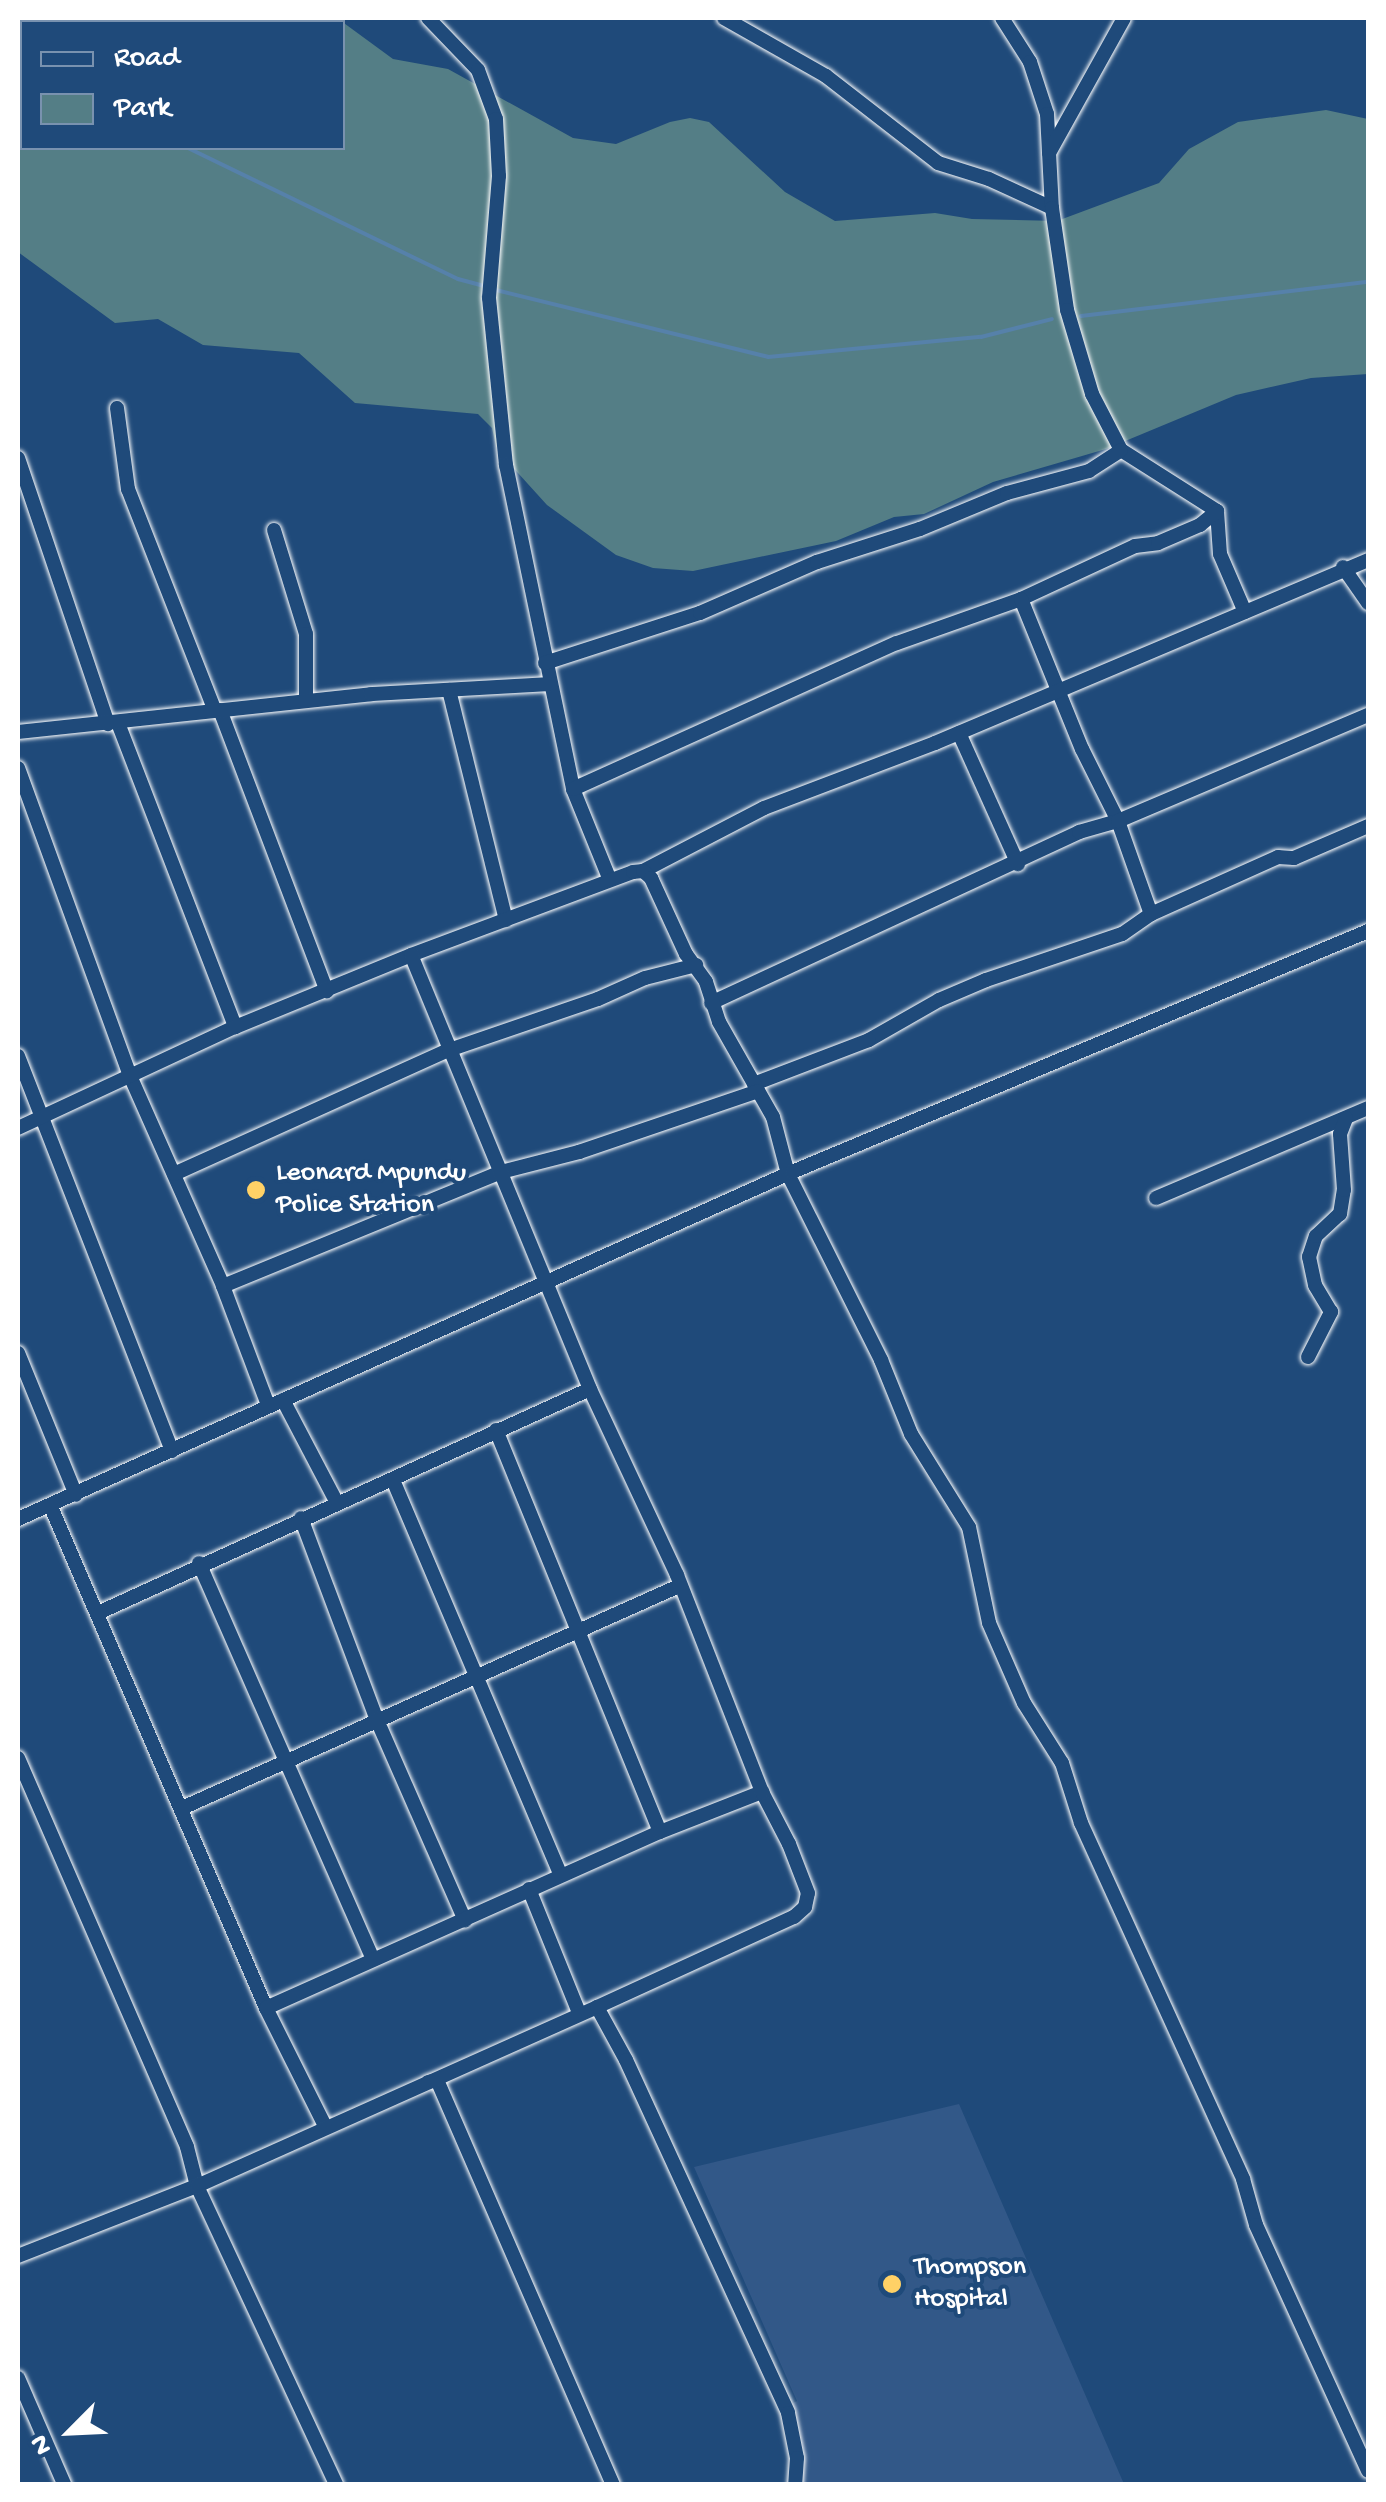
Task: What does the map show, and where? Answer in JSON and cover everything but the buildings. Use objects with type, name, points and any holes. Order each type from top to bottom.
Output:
[{"type":"street","points":[[428,18],[478,70],[496,119],[499,176],[489,298],[506,464],[548,684],[573,789],[610,880]]},
{"type":"street","points":[[724,18],[826,76],[938,163],[958,173],[989,179],[1052,208]]},
{"type":"street","points":[[1002,18],[1030,62],[1046,114],[1052,208],[1078,360],[1121,450],[1216,511]]},
{"type":"street","points":[[1048,154],[1124,18]]},
{"type":"street","points":[[117,408],[128,489],[328,991]]},
{"type":"street","points":[[546,663],[700,612],[817,562],[920,530],[1006,493],[1089,472],[1121,450]]},
{"type":"street","points":[[18,458],[113,723],[234,1027]]},
{"type":"street","points":[[573,789],[897,643],[1021,599],[1135,546],[1158,542],[1200,525],[1216,511]]},
{"type":"street","points":[[1216,511],[1220,554],[1245,612]]},
{"type":"street","points":[[274,530],[306,634],[306,700]]},
{"type":"street","points":[[18,1128],[234,1027],[411,954],[643,871],[764,808],[959,733],[1368,560]]},
{"type":"street","points":[[1343,568],[1368,602]]},
{"type":"street","points":[[1021,599],[1118,821],[1151,914]]},
{"type":"street","points":[[18,732],[306,700],[548,684]]},
{"type":"street","points":[[449,690],[506,920]]},
{"type":"street","points":[[711,1003],[1018,864],[1079,832],[1118,821],[1368,715]]},
{"type":"street","points":[[959,733],[1018,864]]},
{"type":"street","points":[[18,768],[130,1078],[276,1402],[336,1501]]},
{"type":"street","points":[[223,1286],[502,1172],[579,1152],[756,1087],[869,1040],[970,987],[1122,934],[1151,914],[1278,857],[1294,858],[1368,826]]},
{"type":"street","points":[[643,871],[706,982],[711,1003],[773,1117],[788,1174],[882,1360],[911,1434],[969,1528],[980,1594],[996,1639],[1024,1703],[1062,1763],[1087,1838],[1243,2179],[1256,2225],[1368,2471]]},
{"type":"street","points":[[18,1518],[52,1507],[276,1402],[788,1174],[1368,932]]},
{"type":"street","points":[[18,2256],[197,2186],[596,2007],[794,1916],[805,1907],[808,1893],[762,1792],[679,1586],[590,1389],[411,954]]},
{"type":"street","points":[[174,1174],[448,1050],[598,999],[644,978],[696,965]]},
{"type":"street","points":[[18,1056],[172,1451]]},
{"type":"street","points":[[1156,1198],[1368,1108]]},
{"type":"street","points":[[1308,1357],[1331,1312],[1316,1285],[1310,1257],[1316,1236],[1340,1214],[1344,1190],[1340,1134],[1346,1118]]},
{"type":"street","points":[[18,1353],[76,1494]]},
{"type":"street","points":[[100,1612],[336,1501],[393,1480],[590,1389]]},
{"type":"street","points":[[496,1430],[660,1832]]},
{"type":"street","points":[[393,1480],[561,1875]]},
{"type":"street","points":[[52,1507],[266,2008],[326,2126]]},
{"type":"street","points":[[301,1518],[377,1720],[465,1920]]},
{"type":"street","points":[[200,1564],[373,1959]]},
{"type":"street","points":[[182,1808],[285,1758],[679,1586]]},
{"type":"street","points":[[18,1758],[187,2148],[197,2186],[336,2484]]},
{"type":"street","points":[[266,2008],[561,1875],[762,1792]]},
{"type":"street","points":[[529,1889],[579,2013]]},
{"type":"street","points":[[596,2007],[626,2060],[788,2413],[797,2458],[795,2484]]},
{"type":"street","points":[[427,2082],[437,2080],[613,2484]]},
{"type":"street","points":[[18,2378],[64,2484]]},
{"type":"shaded area","name":"Thompson Hospital","points":[[959,2104],[1124,2484],[795,2484],[793,2403],[797,2401],[694,2167]]},
{"type":"green space","points":[[18,18],[340,20],[20,20],[20,150],[345,150],[345,24],[393,59],[448,69],[573,138],[616,144],[670,122],[690,118],[709,122],[785,192],[835,221],[935,213],[972,219],[1057,221],[1159,183],[1189,149],[1238,122],[1326,110],[1368,119],[1368,374],[1311,378],[1236,395],[1106,449],[993,482],[924,514],[894,517],[836,541],[693,571],[653,568],[616,555],[547,505],[507,461],[496,446],[492,428],[478,414],[355,403],[299,353],[203,345],[158,319],[115,323],[18,252]]},
{"type":"waterway","points":[[192,150],[458,279],[487,287]]},
{"type":"waterway","points":[[1081,316],[1368,282]]},
{"type":"waterway","points":[[496,290],[768,357],[981,337],[1052,319]]},
{"type":"place","name":"Leonard Mpundu Police Station","points":[[256,1190]]},
{"type":"place","name":"Thompson Hospital","points":[[892,2284]]}]
